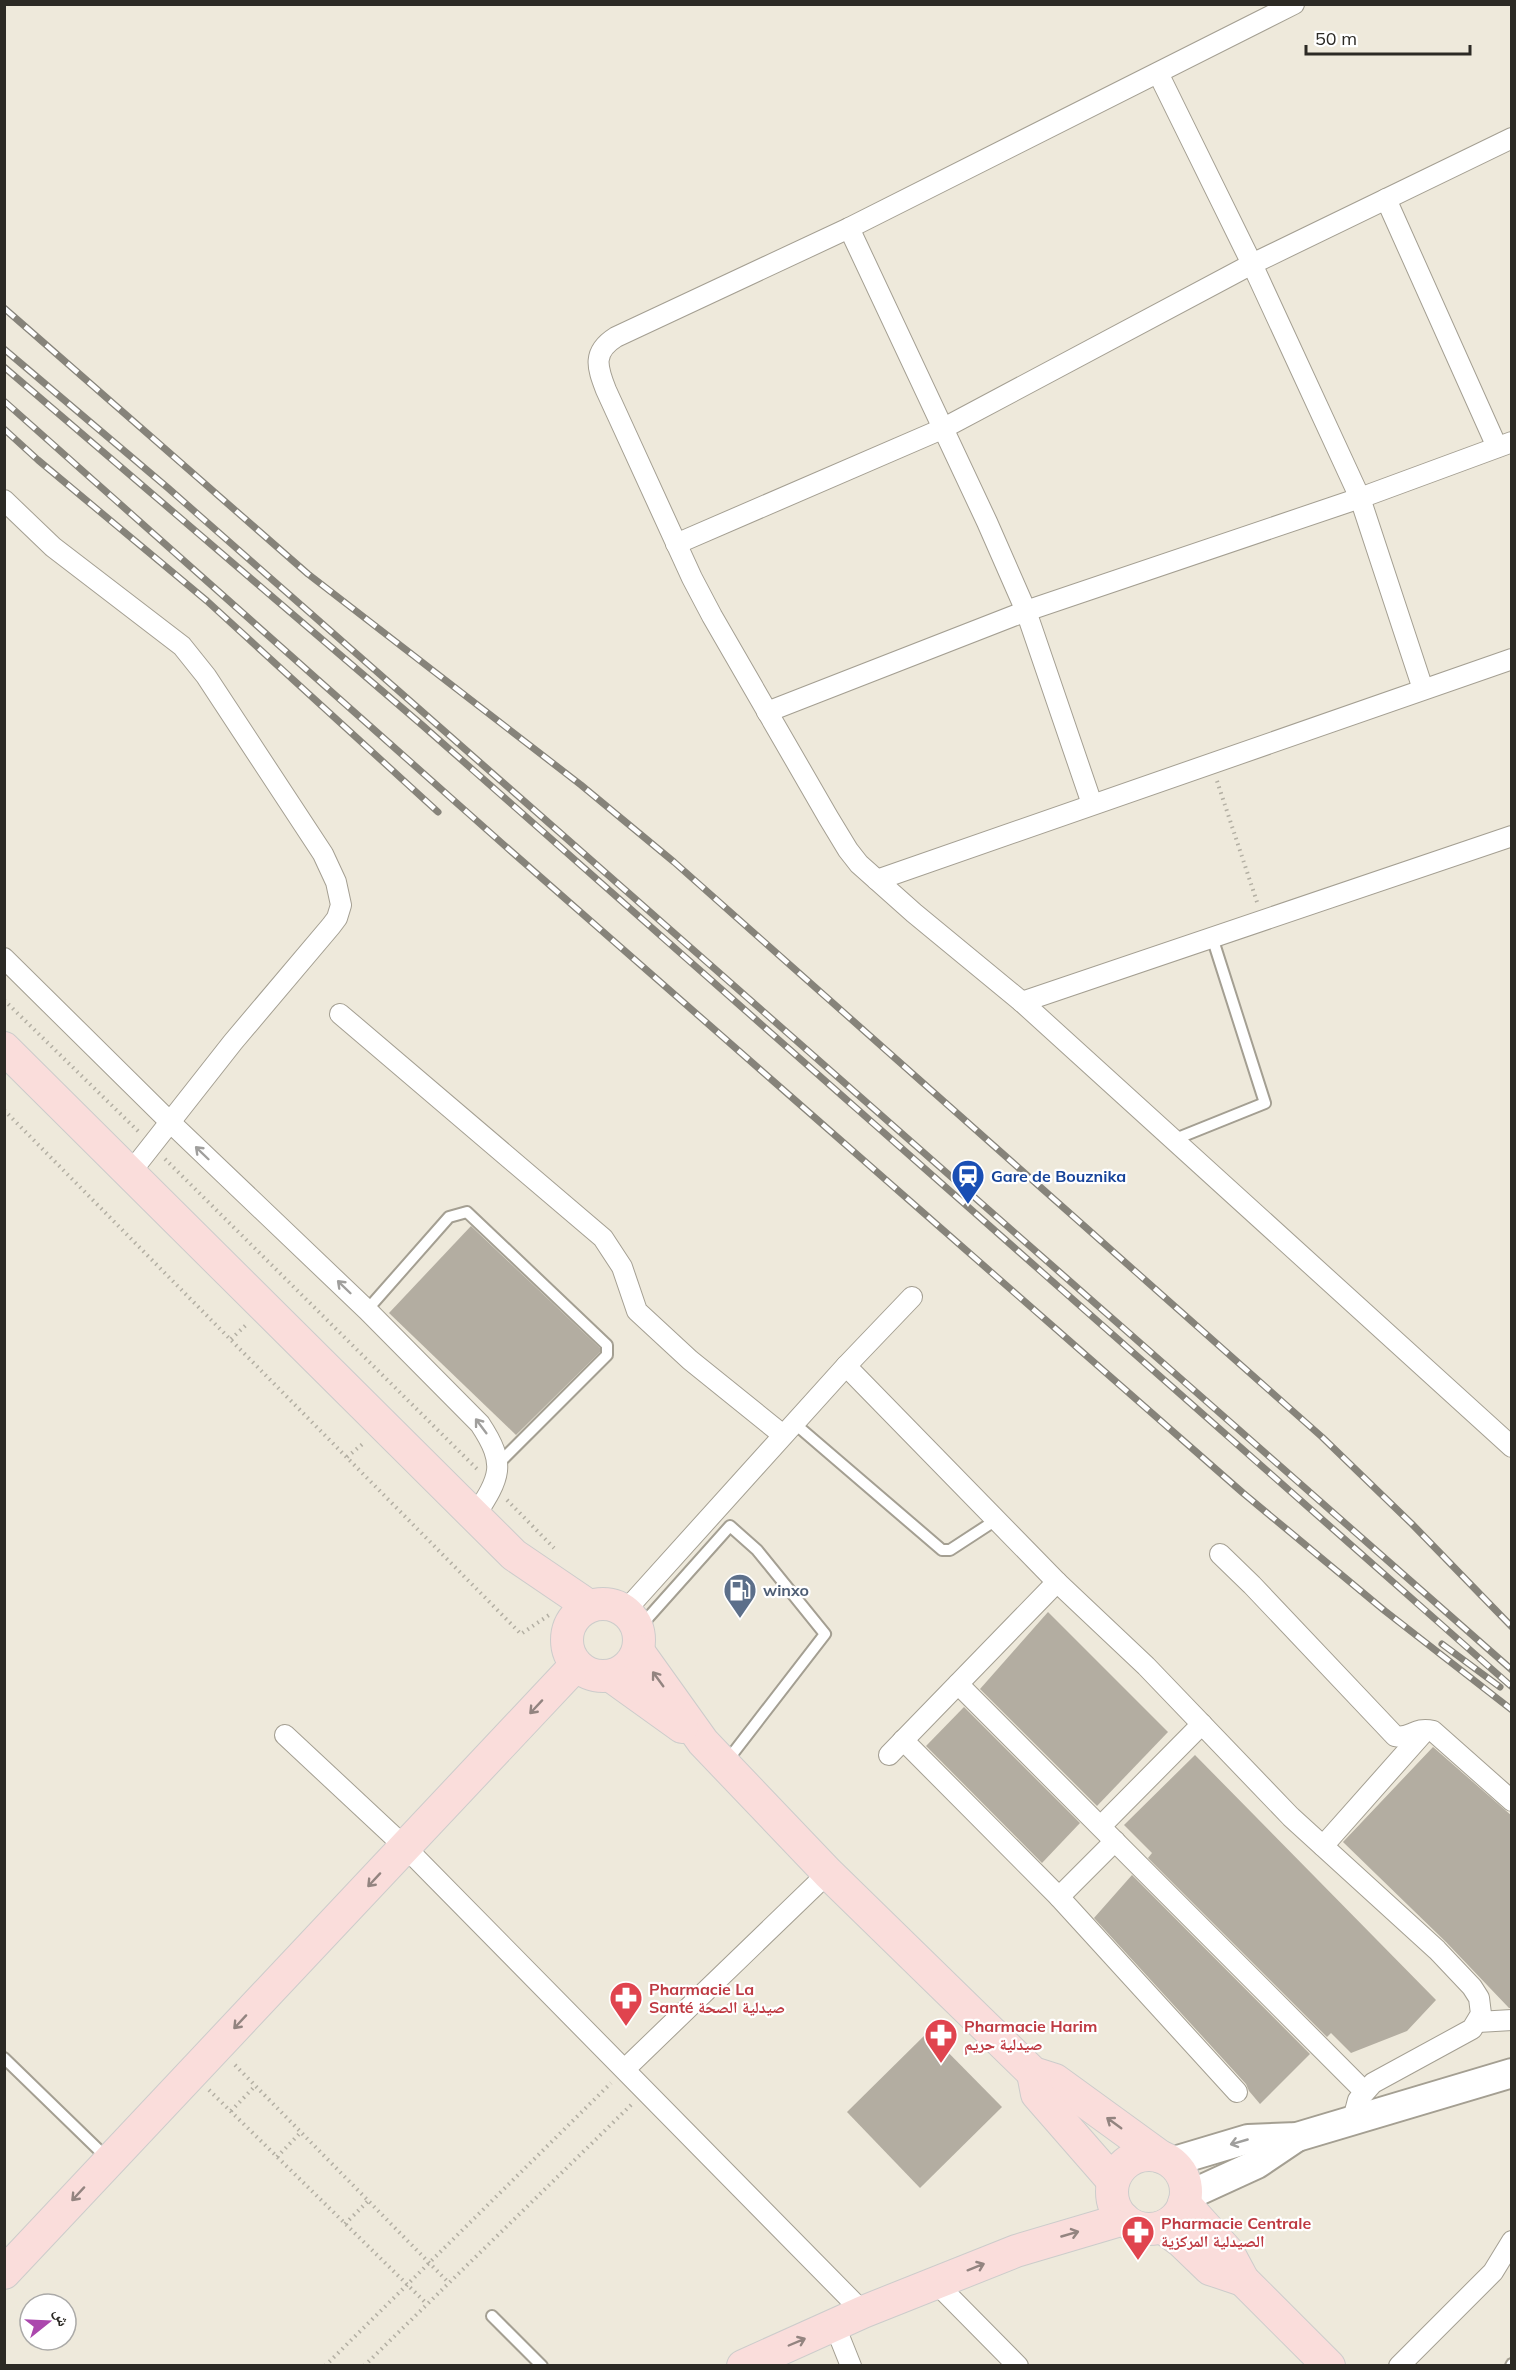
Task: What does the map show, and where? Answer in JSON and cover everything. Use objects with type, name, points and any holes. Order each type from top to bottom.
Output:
[{"type":"main road","points":[[4,1048],[514,1555],[589,1606]]},
{"type":"main road","points":[[514,1555],[560,1623],[570,1656],[586,1673],[611,1676],[623,1671],[632,1662],[634,1630]]},
{"type":"main road","points":[[560,1623],[571,1622],[589,1606],[608,1604],[634,1630],[703,1742]]},
{"type":"main road","points":[[4,2273],[576,1665]]},
{"type":"main road","points":[[611,1676],[703,1742],[828,1873],[1033,2073],[1055,2080],[1166,2160],[1180,2172],[1185,2184],[1185,2200],[1179,2213],[1162,2227],[1138,2228],[1124,2219],[1114,2206],[1113,2181],[1120,2168],[1132,2158],[1146,2155],[1166,2160]]},
{"type":"main road","points":[[1033,2073],[1037,2094],[1113,2181]]},
{"type":"main road","points":[[1185,2200],[1228,2252],[1243,2280],[1329,2366]]},
{"type":"main road","points":[[743,2366],[863,2312],[1016,2251],[1124,2219]]},
{"type":"main road","points":[[1162,2227],[1182,2242],[1210,2270],[1243,2280]]},
{"type":"street","points":[[1294,4],[849,228],[622,333],[601,349],[598,364],[600,374],[676,544],[712,616],[848,850],[877,880],[1022,1002],[1512,1447]]},
{"type":"street","points":[[1158,74],[1252,264],[1360,498],[1423,689]]},
{"type":"street","points":[[676,544],[942,429],[1252,264],[1512,138]]},
{"type":"street","points":[[767,712],[1026,611],[1360,498],[1504,445],[1386,199]]},
{"type":"street","points":[[849,228],[1026,611],[1092,804]]},
{"type":"street","points":[[4,500],[53,547],[182,645],[227,705],[318,846],[332,871],[340,895],[340,911],[331,926],[233,1042],[130,1173]]},
{"type":"street","points":[[877,880],[1512,660]]},
{"type":"street","points":[[1022,1002],[1512,836]]},
{"type":"street","points":[[4,958],[170,1122],[367,1310],[480,1424],[491,1441],[498,1463],[493,1485],[475,1516]]},
{"type":"street","points":[[340,1014],[603,1238],[622,1267],[637,1311],[690,1360],[789,1429]]},
{"type":"street","points":[[634,1630],[789,1429],[912,1297]]},
{"type":"street","points":[[846,1366],[1057,1582],[1146,1666],[1291,1817],[1437,1950],[1472,1987],[1482,2008],[1478,2022],[1472,2029],[1372,2083],[1358,2100],[1353,2119]]},
{"type":"street","points":[[1220,1554],[1395,1736],[1405,1737],[1420,1729],[1433,1731],[1512,1801]]},
{"type":"street","points":[[889,1755],[1057,1582]]},
{"type":"street","points":[[958,1684],[1364,2091]]},
{"type":"street","points":[[1101,1826],[1202,1724]]},
{"type":"street","points":[[1323,1846],[1427,1729]]},
{"type":"street","points":[[285,1735],[405,1846],[863,2312]]},
{"type":"street","points":[[903,1740],[1059,1898],[1237,2092]]},
{"type":"street","points":[[1059,1898],[1115,1841]]},
{"type":"street","points":[[625,2070],[828,1873]]},
{"type":"street","points":[[1478,2022],[1512,2020]]},
{"type":"street","points":[[1185,2200],[1257,2164],[1298,2137],[1512,2073]]},
{"type":"street","points":[[1166,2160],[1248,2139],[1298,2137]]},
{"type":"street","points":[[1398,2366],[1493,2272],[1512,2241]]},
{"type":"street","points":[[936,2283],[1018,2366]]},
{"type":"street","points":[[835,2326],[851,2366]]},
{"type":"lane","points":[[1173,1140],[1265,1103],[1212,938]]},
{"type":"lane","points":[[367,1310],[450,1217],[467,1212],[607,1345],[607,1355],[498,1463]]},
{"type":"lane","points":[[789,1429],[942,1550],[950,1550],[996,1520]]},
{"type":"lane","points":[[634,1630],[730,1526],[758,1550],[825,1634],[724,1764]]},
{"type":"lane","points":[[4,2058],[110,2160]]},
{"type":"lane","points":[[492,2316],[542,2366]]},
{"type":"path","points":[[1211,763],[1263,920]]},
{"type":"path","points":[[4,1000],[555,1549]]},
{"type":"path","points":[[4,1110],[521,1634],[560,1623]]},
{"type":"path","points":[[217,2047],[448,2283]]},
{"type":"path","points":[[325,2366],[625,2070]]},
{"type":"path","points":[[191,2073],[427,2304]]},
{"type":"path","points":[[231,2111],[255,2086]]},
{"type":"path","points":[[364,2366],[646,2091]]},
{"type":"path","points":[[277,2157],[301,2132]]},
{"type":"path","points":[[345,2223],[368,2201]]},
{"type":"building","points":[[471,1226],[600,1348],[600,1352],[516,1435],[389,1313]]},
{"type":"building","points":[[1048,1612],[1168,1732],[1097,1806],[980,1689]]},
{"type":"building","points":[[964,1707],[1080,1823],[1042,1863],[926,1746]]},
{"type":"building","points":[[1433,1747],[1512,1816],[1512,2008],[1509,2008],[1446,1942],[1343,1842]]},
{"type":"building","points":[[1195,1755],[1436,2000],[1407,2031],[1351,2053],[1331,2033],[1327,2037],[1148,1858],[1152,1853],[1124,1825]]},
{"type":"building","points":[[1132,1875],[1310,2054],[1260,2104],[1246,2084],[1094,1918]]},
{"type":"building","points":[[928,2032],[1002,2107],[920,2188],[847,2112]]},
{"type":"railway","points":[[4,308],[308,574],[581,785],[674,862],[1322,1437],[1412,1524],[1512,1627]]},
{"type":"railway","points":[[4,349],[168,488],[1512,1670]]},
{"type":"railway","points":[[4,367],[422,725],[1512,1687]]},
{"type":"railway","points":[[4,401],[504,845],[1243,1493],[1385,1611],[1512,1710]]},
{"type":"railway","points":[[4,429],[207,601],[438,812]]},
{"type":"railway","points":[[1442,1644],[1500,1687]]},
{"type":"place","name":"Gare de Bouznika","points":[[968,1205]]},
{"type":"place","name":"winxo","points":[[740,1619]]},
{"type":"place","name":"Pharmacie La Santé صيدلية الصحة","points":[[626,2027]]},
{"type":"place","name":"Pharmacie Harim صيدلية حريم","points":[[941,2064]]},
{"type":"place","name":"Pharmacie Centrale الصيدلية المركزية","points":[[1138,2261]]}]
